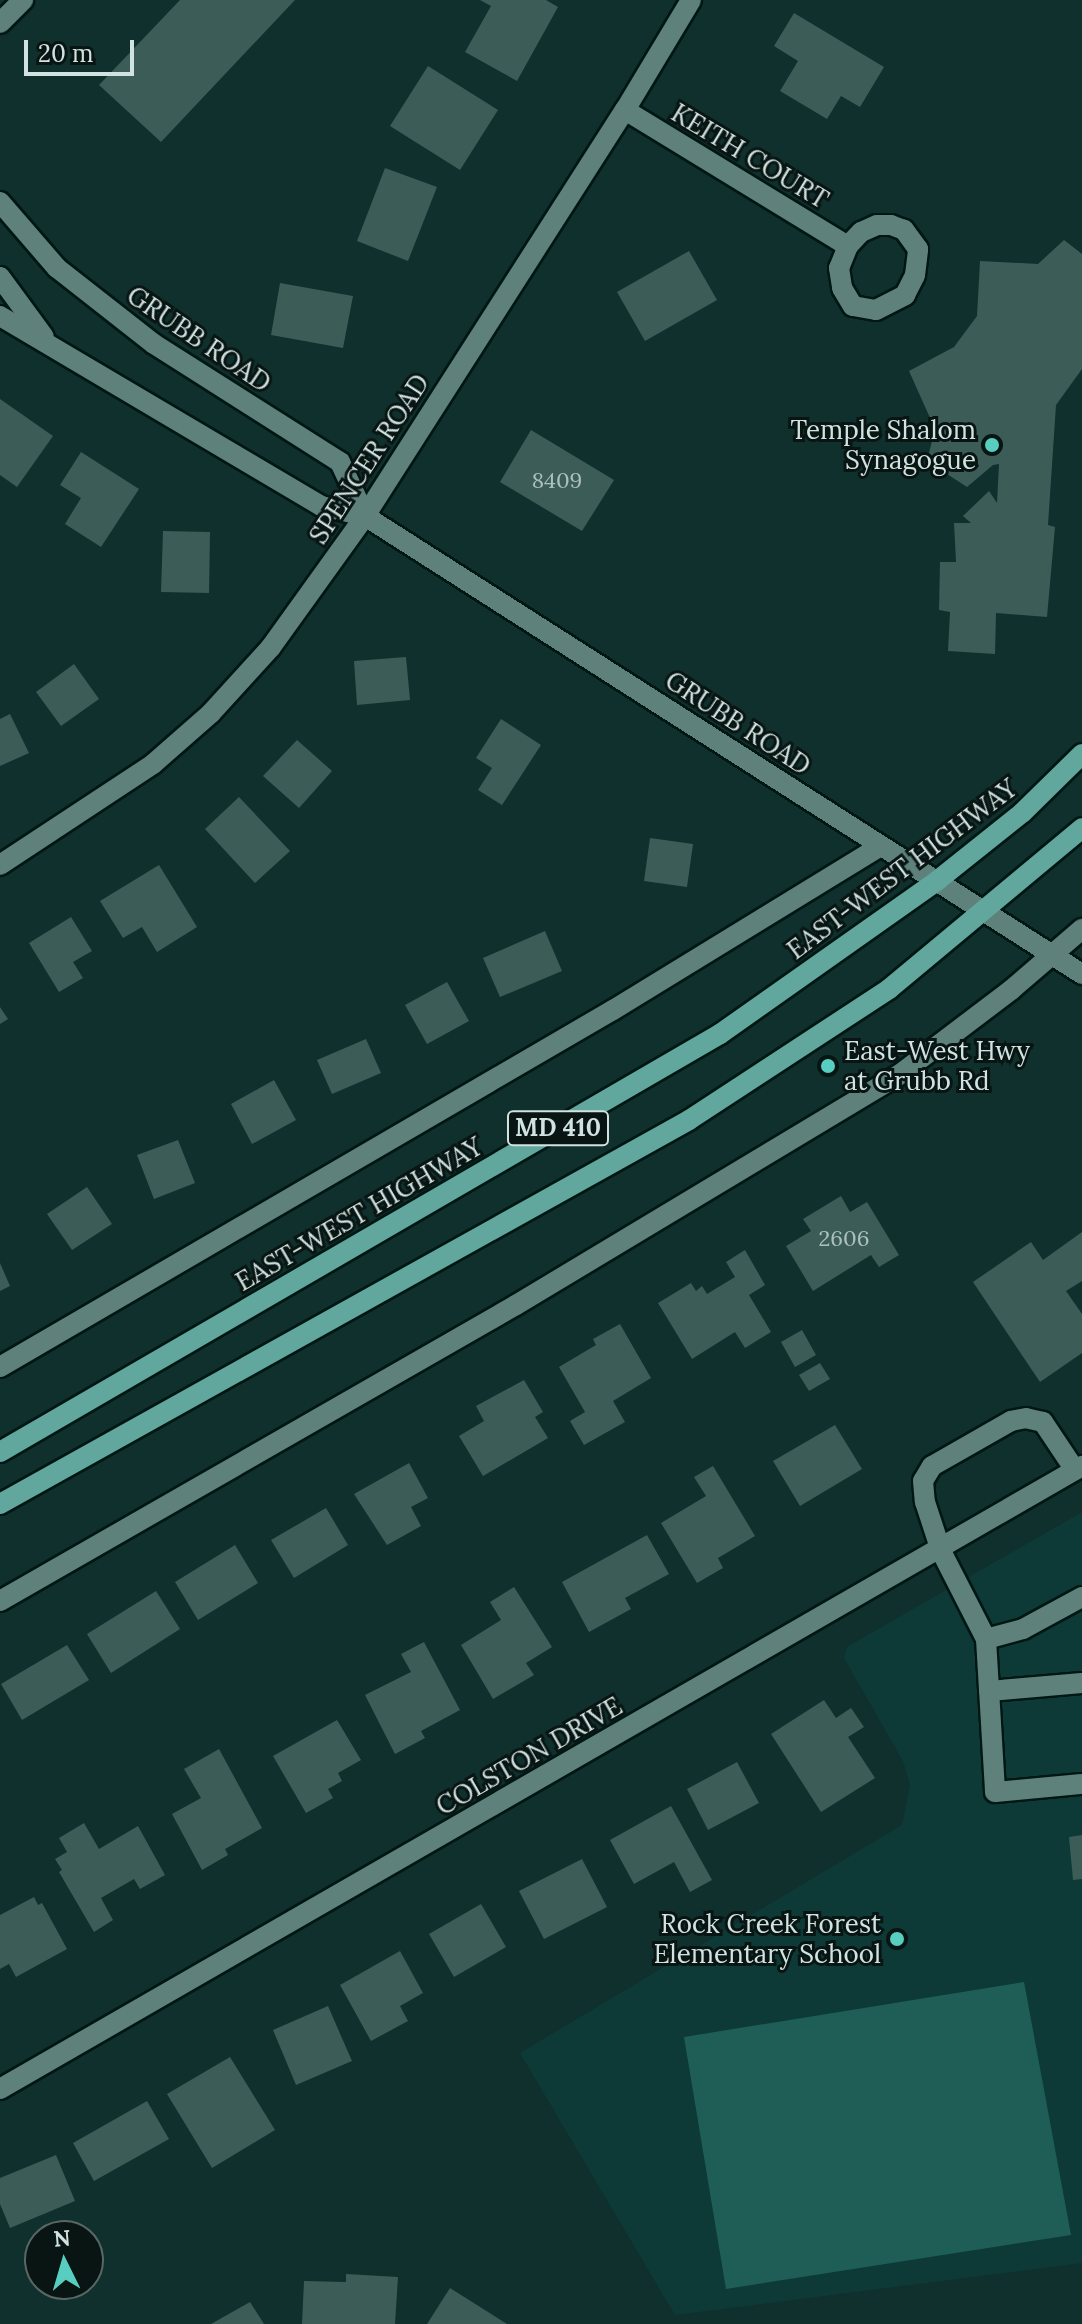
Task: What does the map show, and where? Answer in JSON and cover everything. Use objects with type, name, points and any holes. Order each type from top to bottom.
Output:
[{"type":"main road","name":"EAST-WEST HIGHWAY","points":[[0,1452],[720,1034],[938,880],[1022,813],[1082,754]]},
{"type":"main road","name":"MD 410","points":[[0,1504],[689,1120],[835,1027],[984,913],[1082,828]]},
{"type":"street","points":[[0,23],[23,0]]},
{"type":"street","name":"SPENCER ROAD","points":[[0,865],[153,764],[211,713],[271,647],[365,516],[625,110],[691,0]]},
{"type":"street","name":"KEITH COURT","points":[[625,110],[848,246]]},
{"type":"street","name":"GRUBB ROAD","points":[[0,202],[57,268],[154,344],[340,462],[365,516]]},
{"type":"street","points":[[877,225],[891,225],[904,230],[918,249],[915,275],[905,295],[876,310],[853,306],[842,288],[839,268],[848,246],[861,232],[877,225]]},
{"type":"street","points":[[0,277],[49,344]]},
{"type":"street","name":"GRUBB ROAD","points":[[0,316],[321,506],[365,516],[1082,974]]},
{"type":"street","name":"EAST-WEST HIGHWAY","points":[[0,1367],[613,1010],[881,846]]},
{"type":"street","points":[[0,1601],[516,1305],[899,1075],[1082,929]]},
{"type":"street","points":[[1079,1468],[1043,1422],[1026,1418],[1011,1421],[932,1466],[923,1481],[925,1502],[941,1551],[986,1639],[995,1792],[1082,1784]]},
{"type":"street","name":"COLSTON DRIVE","points":[[0,2089],[941,1551],[1079,1468]]},
{"type":"street","points":[[986,1639],[1023,1629],[1082,1597]]},
{"type":"street","points":[[989,1691],[1082,1683]]},
{"type":"shaded area","name":"Rock Creek Forest Elementary School","points":[[1082,1512],[1082,2263],[675,2315],[520,2053],[902,1825],[910,1785],[903,1761],[844,1658],[847,1647]]},
{"type":"shaded area","points":[[1024,1982],[1071,2235],[726,2289],[684,2037]]},
{"type":"building","points":[[180,0],[295,0],[161,142],[99,85]]},
{"type":"building","points":[[480,0],[546,0],[558,7],[517,81],[465,52],[491,6]]},
{"type":"building","points":[[794,13],[884,67],[860,107],[841,96],[827,119],[780,91],[798,61],[774,46]]},
{"type":"building","points":[[428,66],[498,110],[460,170],[390,126]]},
{"type":"building","points":[[385,168],[437,187],[408,261],[357,241]]},
{"type":"building","name":"Temple Shalom Synagogue","points":[[1064,240],[1082,254],[1082,369],[1056,405],[1048,525],[1055,527],[1047,617],[996,613],[995,654],[948,651],[950,612],[939,610],[940,562],[956,562],[954,523],[971,523],[963,516],[989,491],[997,503],[999,464],[993,465],[967,487],[927,461],[935,429],[909,371],[954,347],[977,316],[980,261],[1038,264]]},
{"type":"building","points":[[689,251],[717,300],[645,341],[617,292]]},
{"type":"building","points":[[280,283],[353,296],[343,348],[271,335]]},
{"type":"building","points":[[0,399],[53,436],[17,487],[0,475]]},
{"type":"building","points":[[531,430],[614,480],[582,531],[500,482]]},
{"type":"building","points":[[81,452],[139,489],[101,547],[65,524],[81,498],[60,485]]},
{"type":"building","points":[[163,531],[210,532],[209,593],[161,592]]},
{"type":"building","points":[[406,657],[410,700],[357,705],[354,661]]},
{"type":"building","points":[[74,664],[99,699],[61,726],[36,692]]},
{"type":"building","points":[[10,714],[29,753],[0,766],[0,719]]},
{"type":"building","points":[[501,719],[541,745],[502,805],[478,790],[492,768],[476,758]]},
{"type":"building","points":[[297,740],[332,771],[299,808],[263,776]]},
{"type":"building","points":[[239,797],[290,851],[255,883],[205,829]]},
{"type":"building","points":[[650,838],[693,844],[687,887],[644,881]]},
{"type":"building","points":[[159,865],[197,927],[157,952],[142,927],[123,938],[100,901]]},
{"type":"building","points":[[71,917],[92,951],[73,962],[83,978],[59,992],[29,943]]},
{"type":"building","points":[[545,931],[562,971],[500,997],[483,958]]},
{"type":"building","points":[[447,982],[469,1021],[427,1044],[405,1005]]},
{"type":"building","points":[[0,1007],[8,1019],[0,1024]]},
{"type":"building","points":[[366,1039],[381,1073],[332,1094],[317,1060]]},
{"type":"building","points":[[274,1080],[296,1120],[252,1144],[231,1104]]},
{"type":"building","points":[[178,1140],[195,1183],[154,1199],[137,1155]]},
{"type":"building","points":[[87,1187],[112,1224],[72,1250],[47,1214]]},
{"type":"building","points":[[841,1196],[850,1212],[867,1202],[899,1255],[879,1267],[871,1255],[813,1291],[786,1246],[811,1231],[803,1219]]},
{"type":"building","points":[[1082,1232],[1082,1281],[1066,1291],[1082,1314],[1082,1353],[1040,1382],[973,1282],[1031,1242],[1043,1260]]},
{"type":"building","points":[[745,1250],[765,1285],[749,1295],[771,1332],[745,1348],[735,1332],[692,1359],[658,1303],[691,1283],[696,1291],[702,1286],[707,1294],[735,1277],[726,1262]]},
{"type":"building","points":[[0,1263],[10,1286],[0,1291]]},
{"type":"building","points":[[620,1324],[651,1378],[613,1401],[625,1422],[584,1445],[570,1421],[585,1412],[559,1367],[596,1345],[593,1339]]},
{"type":"building","points":[[802,1330],[816,1355],[795,1367],[781,1342]]},
{"type":"building","points":[[820,1363],[830,1379],[809,1391],[799,1375]]},
{"type":"building","points":[[524,1380],[543,1412],[535,1417],[548,1438],[483,1476],[459,1436],[484,1421],[476,1406]]},
{"type":"building","points":[[835,1425],[862,1469],[800,1506],[773,1461]]},
{"type":"building","points":[[409,1463],[428,1498],[411,1507],[421,1526],[387,1545],[354,1494]]},
{"type":"building","points":[[713,1466],[755,1536],[718,1558],[723,1568],[697,1583],[661,1523],[706,1496],[694,1477]]},
{"type":"building","points":[[326,1508],[348,1545],[294,1578],[271,1540]]},
{"type":"building","points":[[647,1535],[669,1574],[625,1598],[631,1609],[589,1632],[562,1582]]},
{"type":"building","points":[[235,1545],[258,1583],[198,1620],[175,1582]]},
{"type":"building","points":[[514,1587],[552,1647],[526,1663],[534,1675],[493,1699],[461,1645],[501,1620],[490,1602]]},
{"type":"building","points":[[156,1591],[180,1629],[111,1673],[87,1634]]},
{"type":"building","points":[[424,1642],[460,1710],[421,1731],[425,1738],[395,1754],[365,1695],[411,1672],[401,1654]]},
{"type":"building","points":[[67,1645],[89,1680],[22,1720],[1,1684]]},
{"type":"building","points":[[824,1700],[836,1718],[851,1708],[864,1727],[848,1737],[875,1778],[821,1812],[771,1734]]},
{"type":"building","points":[[337,1720],[361,1760],[338,1773],[342,1781],[328,1789],[333,1798],[306,1813],[273,1756]]},
{"type":"building","points":[[219,1749],[262,1828],[225,1849],[228,1855],[202,1870],[172,1814],[201,1798],[184,1769]]},
{"type":"building","points":[[737,1762],[759,1803],[708,1830],[687,1789]]},
{"type":"building","points":[[671,1806],[712,1880],[690,1892],[674,1862],[634,1884],[610,1840]]},
{"type":"building","points":[[84,1823],[99,1849],[138,1826],[165,1875],[140,1889],[134,1879],[101,1898],[113,1920],[94,1932],[59,1872],[62,1870],[55,1859],[67,1852],[59,1838]]},
{"type":"building","points":[[1082,1835],[1082,1879],[1073,1880],[1069,1837]]},
{"type":"building","points":[[582,1859],[607,1907],[544,1939],[519,1891]]},
{"type":"building","points":[[34,1897],[38,1905],[42,1903],[67,1949],[16,1977],[9,1964],[0,1969],[0,1915]]},
{"type":"building","points":[[481,1904],[506,1947],[454,1977],[429,1934]]},
{"type":"building","points":[[400,1951],[423,1993],[400,2006],[408,2021],[371,2041],[340,1985]]},
{"type":"building","points":[[328,2006],[352,2061],[296,2085],[273,2030]]},
{"type":"building","points":[[230,2057],[275,2130],[212,2168],[167,2094]]},
{"type":"building","points":[[147,2101],[169,2139],[94,2181],[73,2143]]},
{"type":"building","points":[[56,2155],[75,2201],[10,2228],[0,2204],[0,2178]]},
{"type":"building","points":[[346,2274],[398,2277],[395,2324],[302,2324],[304,2281],[346,2282]]},
{"type":"building","points":[[450,2288],[507,2324],[427,2324]]},
{"type":"building","points":[[250,2302],[264,2324],[211,2324]]},
{"type":"place","name":"Temple Shalom Synagogue","points":[[992,445]]},
{"type":"place","name":"East-West Hwy at Grubb Rd","points":[[828,1066]]},
{"type":"place","name":"Rock Creek Forest Elementary School","points":[[897,1939]]}]
